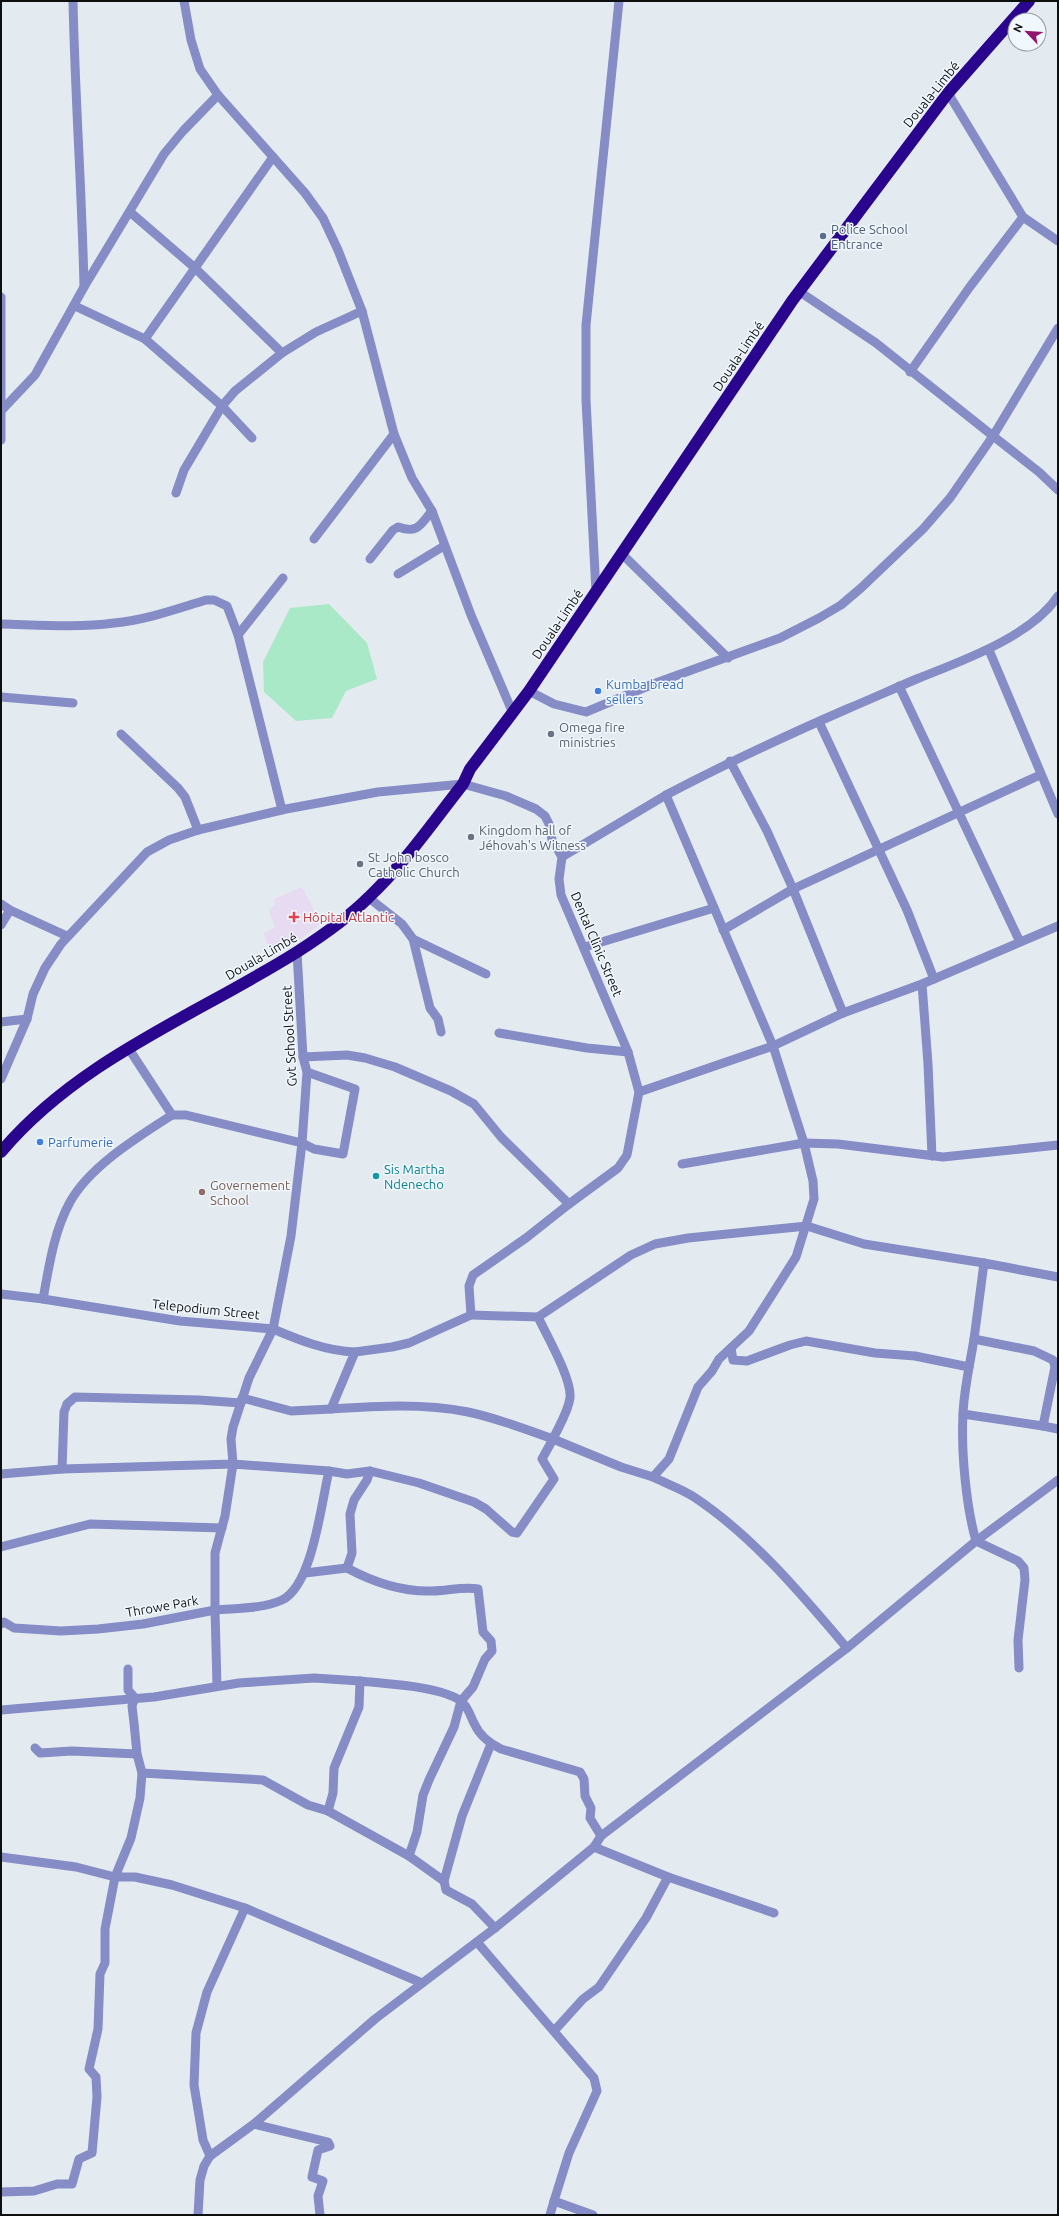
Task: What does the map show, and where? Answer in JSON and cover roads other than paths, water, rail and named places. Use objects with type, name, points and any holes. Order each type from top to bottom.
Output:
[{"type":"highway","name":"Douala-Limbé","points":[[1,1152],[18,1131],[63,1092],[129,1048],[297,952],[330,929],[368,898],[400,864],[463,784],[470,769],[484,752],[512,711],[529,691],[787,307],[800,292],[948,93],[1029,1]]},
{"type":"street","points":[[73,1],[74,65],[82,184],[84,287]]},
{"type":"street","points":[[184,1],[191,40],[200,69],[218,95],[305,193],[323,218],[338,250],[362,311],[394,434],[412,478],[432,511],[471,615],[512,711]]},
{"type":"street","points":[[596,592],[586,400],[586,326],[620,2]]},
{"type":"street","points":[[948,93],[1023,216],[1058,241]]},
{"type":"street","points":[[1,411],[35,375],[75,306],[84,287],[164,154],[183,131],[218,95]]},
{"type":"street","points":[[146,339],[273,157]]},
{"type":"street","points":[[130,212],[195,268],[282,353]]},
{"type":"street","points":[[910,372],[969,288],[1023,216]]},
{"type":"street","points":[[800,292],[876,344],[1039,472],[1058,490]]},
{"type":"street","points":[[1,297],[1,435]]},
{"type":"street","points":[[75,306],[146,339],[222,406],[252,438]]},
{"type":"street","points":[[176,493],[184,470],[222,406],[234,391],[282,353],[322,328],[362,311]]},
{"type":"street","points":[[529,691],[554,704],[586,712],[653,684],[780,638],[841,605],[923,529],[950,498],[993,436],[1058,328]]},
{"type":"street","points":[[314,539],[394,434]]},
{"type":"street","points":[[370,559],[393,530],[398,527],[409,531],[415,530],[432,511]]},
{"type":"street","points":[[398,574],[444,546]]},
{"type":"street","points":[[621,553],[728,658]]},
{"type":"street","points":[[238,635],[283,578]]},
{"type":"street","points":[[1,1079],[27,1019],[33,994],[45,968],[67,936],[147,852],[168,840],[198,830],[282,810],[400,789],[463,784],[506,796],[536,809],[545,816],[552,840],[562,857],[666,795],[730,761],[899,686],[989,650],[1026,626],[1052,605],[1058,596]]},
{"type":"street","points":[[1,624],[81,626],[115,623],[145,618],[206,600],[214,600],[227,606],[238,635],[282,810]]},
{"type":"street","points":[[989,650],[1040,775],[1058,814]]},
{"type":"street","points":[[899,686],[1020,942]]},
{"type":"street","points":[[1,697],[72,703]]},
{"type":"street","points":[[819,722],[907,910],[934,979]]},
{"type":"street","points":[[121,734],[178,788],[185,797],[198,830]]},
{"type":"street","points":[[730,761],[794,889],[843,1013]]},
{"type":"street","points":[[723,930],[794,889],[1040,775]]},
{"type":"street","points":[[653,1477],[669,1459],[698,1387],[720,1359],[749,1331],[796,1256],[815,1191],[804,1143],[773,1046],[666,795]]},
{"type":"street","name":"Dental Clinic Street","points":[[562,857],[559,879],[561,895],[585,947],[628,1052],[639,1092]]},
{"type":"street","points":[[368,898],[402,924],[413,939],[428,1001],[438,1019],[441,1032]]},
{"type":"street","points":[[1,904],[10,910],[67,936]]},
{"type":"street","points":[[585,947],[714,908]]},
{"type":"street","points":[[1,925],[10,910]]},
{"type":"street","points":[[471,1315],[469,1286],[473,1275],[526,1238],[618,1168],[627,1155],[639,1092],[773,1046],[843,1013],[922,984],[1058,926]]},
{"type":"street","points":[[413,939],[486,974]]},
{"type":"street","name":"Gvt School Street","points":[[273,1328],[292,1236],[302,1143],[307,1072],[303,1057],[297,952]]},
{"type":"street","points":[[922,984],[928,1064],[932,1156]]},
{"type":"street","points":[[1,1022],[27,1019]]},
{"type":"street","points":[[499,1034],[587,1048],[628,1052]]},
{"type":"street","points":[[129,1048],[172,1115]]},
{"type":"street","points":[[303,1057],[347,1054],[365,1058],[395,1067],[451,1091],[474,1104],[501,1137],[569,1204]]},
{"type":"street","points":[[42,1299],[57,1235],[70,1202],[82,1184],[136,1139],[172,1115],[186,1115],[302,1143],[314,1149],[343,1154],[356,1091],[350,1086],[307,1072]]},
{"type":"street","points":[[682,1164],[804,1143],[838,1144],[932,1156],[1002,1152],[1058,1145]]},
{"type":"street","points":[[273,1328],[316,1345],[339,1351],[355,1352],[392,1347],[409,1343],[471,1315],[538,1317],[631,1255],[655,1244],[688,1238],[806,1226],[864,1244],[984,1263],[1058,1277]]},
{"type":"street","points":[[984,1263],[963,1414],[968,1493],[971,1524],[976,1541],[1018,1562],[1024,1568],[1025,1580],[1018,1640],[1019,1668]]},
{"type":"street","name":"Telepodium Street","points":[[1,1294],[180,1321],[273,1328],[242,1401],[231,1439],[233,1464]]},
{"type":"street","points":[[1,1474],[62,1469],[233,1464],[329,1471],[347,1474],[370,1471],[419,1483],[474,1502],[486,1509],[512,1532],[517,1533],[554,1479],[542,1459],[564,1416],[570,1398],[569,1388],[560,1362],[538,1317]]},
{"type":"street","points":[[974,1339],[1034,1351],[1053,1360],[1055,1367],[1043,1426]]},
{"type":"street","points":[[731,1348],[734,1360],[747,1361],[790,1345],[806,1341],[875,1353],[915,1356],[969,1367]]},
{"type":"street","points":[[331,1409],[355,1352]]},
{"type":"street","points":[[62,1469],[64,1412],[67,1404],[75,1397],[242,1401],[291,1410],[437,1408],[468,1412],[553,1439],[621,1468],[653,1477],[693,1496],[744,1538],[819,1615],[847,1648]]},
{"type":"street","points":[[963,1414],[1058,1429]]},
{"type":"street","name":"Throwe Park","points":[[1,1624],[4,1622],[11,1624],[14,1628],[61,1631],[143,1624],[215,1610],[215,1553],[222,1528],[233,1464]]},
{"type":"street","points":[[217,1686],[215,1610],[267,1604],[283,1599],[297,1588],[305,1573],[329,1471]]},
{"type":"street","points":[[347,1568],[352,1553],[350,1514],[354,1500],[367,1480],[370,1471]]},
{"type":"street","points":[[198,2215],[200,2180],[204,2166],[210,2156],[254,2124],[375,2019],[495,1928],[594,1847],[601,1836],[847,1648],[976,1541],[1058,1480]]},
{"type":"street","points":[[1,1547],[90,1524],[222,1528]]},
{"type":"street","points":[[305,1573],[347,1568],[380,1583],[408,1589],[429,1591],[478,1589],[483,1617],[483,1632],[491,1641],[492,1651],[485,1659],[473,1687],[461,1701],[454,1727],[428,1780],[422,1802],[417,1832],[409,1856]]},
{"type":"street","points":[[128,1669],[128,1690],[135,1698]]},
{"type":"street","points":[[1,1710],[135,1698],[239,1683],[314,1678],[360,1681],[420,1688],[461,1701],[469,1710],[480,1733],[491,1744],[501,1749],[580,1772],[584,1778],[585,1796],[591,1808],[590,1818],[601,1836]]},
{"type":"street","points":[[328,1811],[333,1793],[334,1768],[359,1707],[360,1681]]},
{"type":"street","points":[[1,2192],[34,2191],[57,2184],[72,2184],[79,2159],[92,2152],[97,2097],[96,2077],[89,2070],[98,2029],[100,1974],[105,1963],[105,1929],[115,1876],[131,1838],[138,1811],[142,1773],[137,1754],[132,1706],[135,1698]]},
{"type":"street","points":[[491,1744],[462,1816],[444,1881],[446,1890],[472,1904],[495,1928]]},
{"type":"street","points":[[34,1748],[40,1753],[72,1751],[137,1754]]},
{"type":"street","points":[[142,1773],[263,1780],[308,1805],[328,1811],[409,1856],[444,1881]]},
{"type":"street","points":[[594,1847],[668,1877],[774,1913]]},
{"type":"street","points":[[1,1857],[76,1867],[115,1876],[136,1877],[172,1885],[245,1908],[422,1983]]},
{"type":"street","points":[[554,2032],[583,2000],[599,1987],[646,1918],[668,1877]]},
{"type":"street","points":[[210,2156],[203,2140],[194,2085],[196,2033],[207,1992],[245,1908]]},
{"type":"street","points":[[477,1942],[594,2078],[597,2084],[597,2091],[569,2153],[550,2215]]},
{"type":"street","points":[[254,2124],[328,2142],[330,2146],[318,2150],[312,2178],[323,2181],[318,2196],[320,2215]]},
{"type":"street","points":[[554,2201],[593,2215]]},
{"type":"place","name":"Police School Entrance","points":[[823,236]]},
{"type":"place","name":"Kumba bread sellers","points":[[598,691]]},
{"type":"place","name":"Omega fire ministries","points":[[551,734]]},
{"type":"place","name":"Kingdom hall of Jéhovah's Witness","points":[[471,837]]},
{"type":"place","name":"St John bosco Catholic Church","points":[[360,864]]},
{"type":"place","name":"Hôpital Atlantic","points":[[294,917]]},
{"type":"place","name":"Parfumerie","points":[[40,1142]]},
{"type":"place","name":"Sis Martha Ndenecho","points":[[376,1176]]},
{"type":"place","name":"Governement School","points":[[202,1192]]}]
